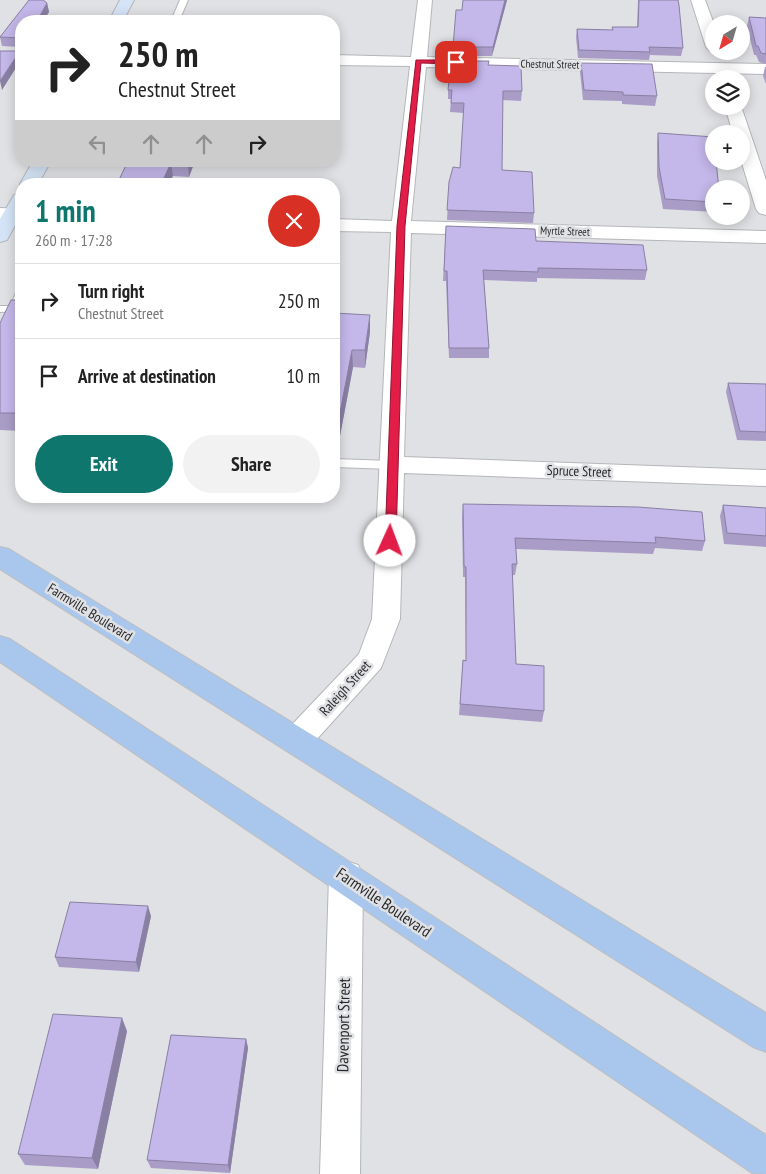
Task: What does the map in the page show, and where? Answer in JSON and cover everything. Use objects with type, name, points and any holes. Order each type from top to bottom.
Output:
[{"type":"main road","points":[[119,15],[127,0]]},
{"type":"main road","points":[[32,178],[39,167]]},
{"type":"main road","points":[[0,236],[14,211]]},
{"type":"main road","name":"Farmville Boulevard","points":[[0,556],[766,1034]]},
{"type":"main road","name":"Farmville Boulevard","points":[[0,647],[346,876],[766,1159]]},
{"type":"street","name":"Raleigh Street","points":[[296,741],[371,660],[386,619],[401,226],[425,0]]},
{"type":"street","points":[[698,0],[705,21]]},
{"type":"street","name":"Chestnut Street","points":[[340,60],[418,61],[705,73]]},
{"type":"street","name":"Chestnut Street","points":[[750,71],[766,69]]},
{"type":"street","points":[[736,115],[766,209]]},
{"type":"street","name":"Myrtle Street","points":[[340,224],[766,237]]},
{"type":"street","name":"Spruce Street","points":[[392,465],[766,478]]},
{"type":"street","name":"Davenport Street","points":[[340,1174],[346,876]]},
{"type":"lane","points":[[178,15],[184,0]]},
{"type":"lane","points":[[0,308],[14,309],[15,307]]},
{"type":"lane","points":[[340,463],[392,465]]},
{"type":"building","points":[[29,0],[43,0],[47,3],[40,15],[17,15]]},
{"type":"building","points":[[463,0],[505,0],[493,47],[453,47],[456,10],[462,10]]},
{"type":"building","points":[[639,0],[678,0],[683,48],[649,47],[650,52],[579,50],[577,29],[613,30],[612,27],[638,27]]},
{"type":"building","points":[[750,17],[766,18],[766,54],[761,53],[758,46],[756,46]]},
{"type":"building","points":[[15,18],[15,38],[0,37]]},
{"type":"building","points":[[0,51],[15,51],[15,58],[0,81]]},
{"type":"building","points":[[451,61],[489,61],[488,65],[521,66],[522,91],[503,91],[502,170],[532,172],[534,213],[447,210],[449,182],[453,167],[460,168],[464,103],[451,103],[452,90],[448,90]]},
{"type":"building","points":[[581,63],[652,64],[657,96],[623,95],[623,92],[584,90]]},
{"type":"building","points":[[658,133],[705,136],[705,170],[717,170],[718,180],[705,180],[705,201],[665,199],[659,167]]},
{"type":"building","points":[[125,167],[169,167],[164,178],[120,178]]},
{"type":"building","points":[[446,226],[535,229],[536,241],[643,245],[647,270],[538,268],[538,272],[483,270],[489,348],[449,348],[447,271],[444,271]]},
{"type":"building","points":[[11,300],[15,300],[15,413],[0,413],[0,323]]},
{"type":"building","points":[[340,313],[370,315],[365,350],[352,350],[340,413]]},
{"type":"building","points":[[728,383],[766,384],[766,432],[740,431]]},
{"type":"building","points":[[463,504],[638,507],[702,512],[705,541],[655,537],[656,543],[515,538],[517,564],[512,564],[516,664],[544,666],[544,711],[460,704],[463,660],[466,661],[466,567],[464,566]]},
{"type":"building","points":[[723,505],[766,508],[766,536],[727,533]]},
{"type":"building","points":[[70,902],[148,906],[136,962],[55,957]]},
{"type":"building","points":[[53,1014],[122,1018],[92,1158],[18,1154]]},
{"type":"building","points":[[171,1035],[246,1039],[228,1165],[147,1160]]},
{"type":"route","points":[[390,541],[401,226],[418,61],[456,62]]}]
